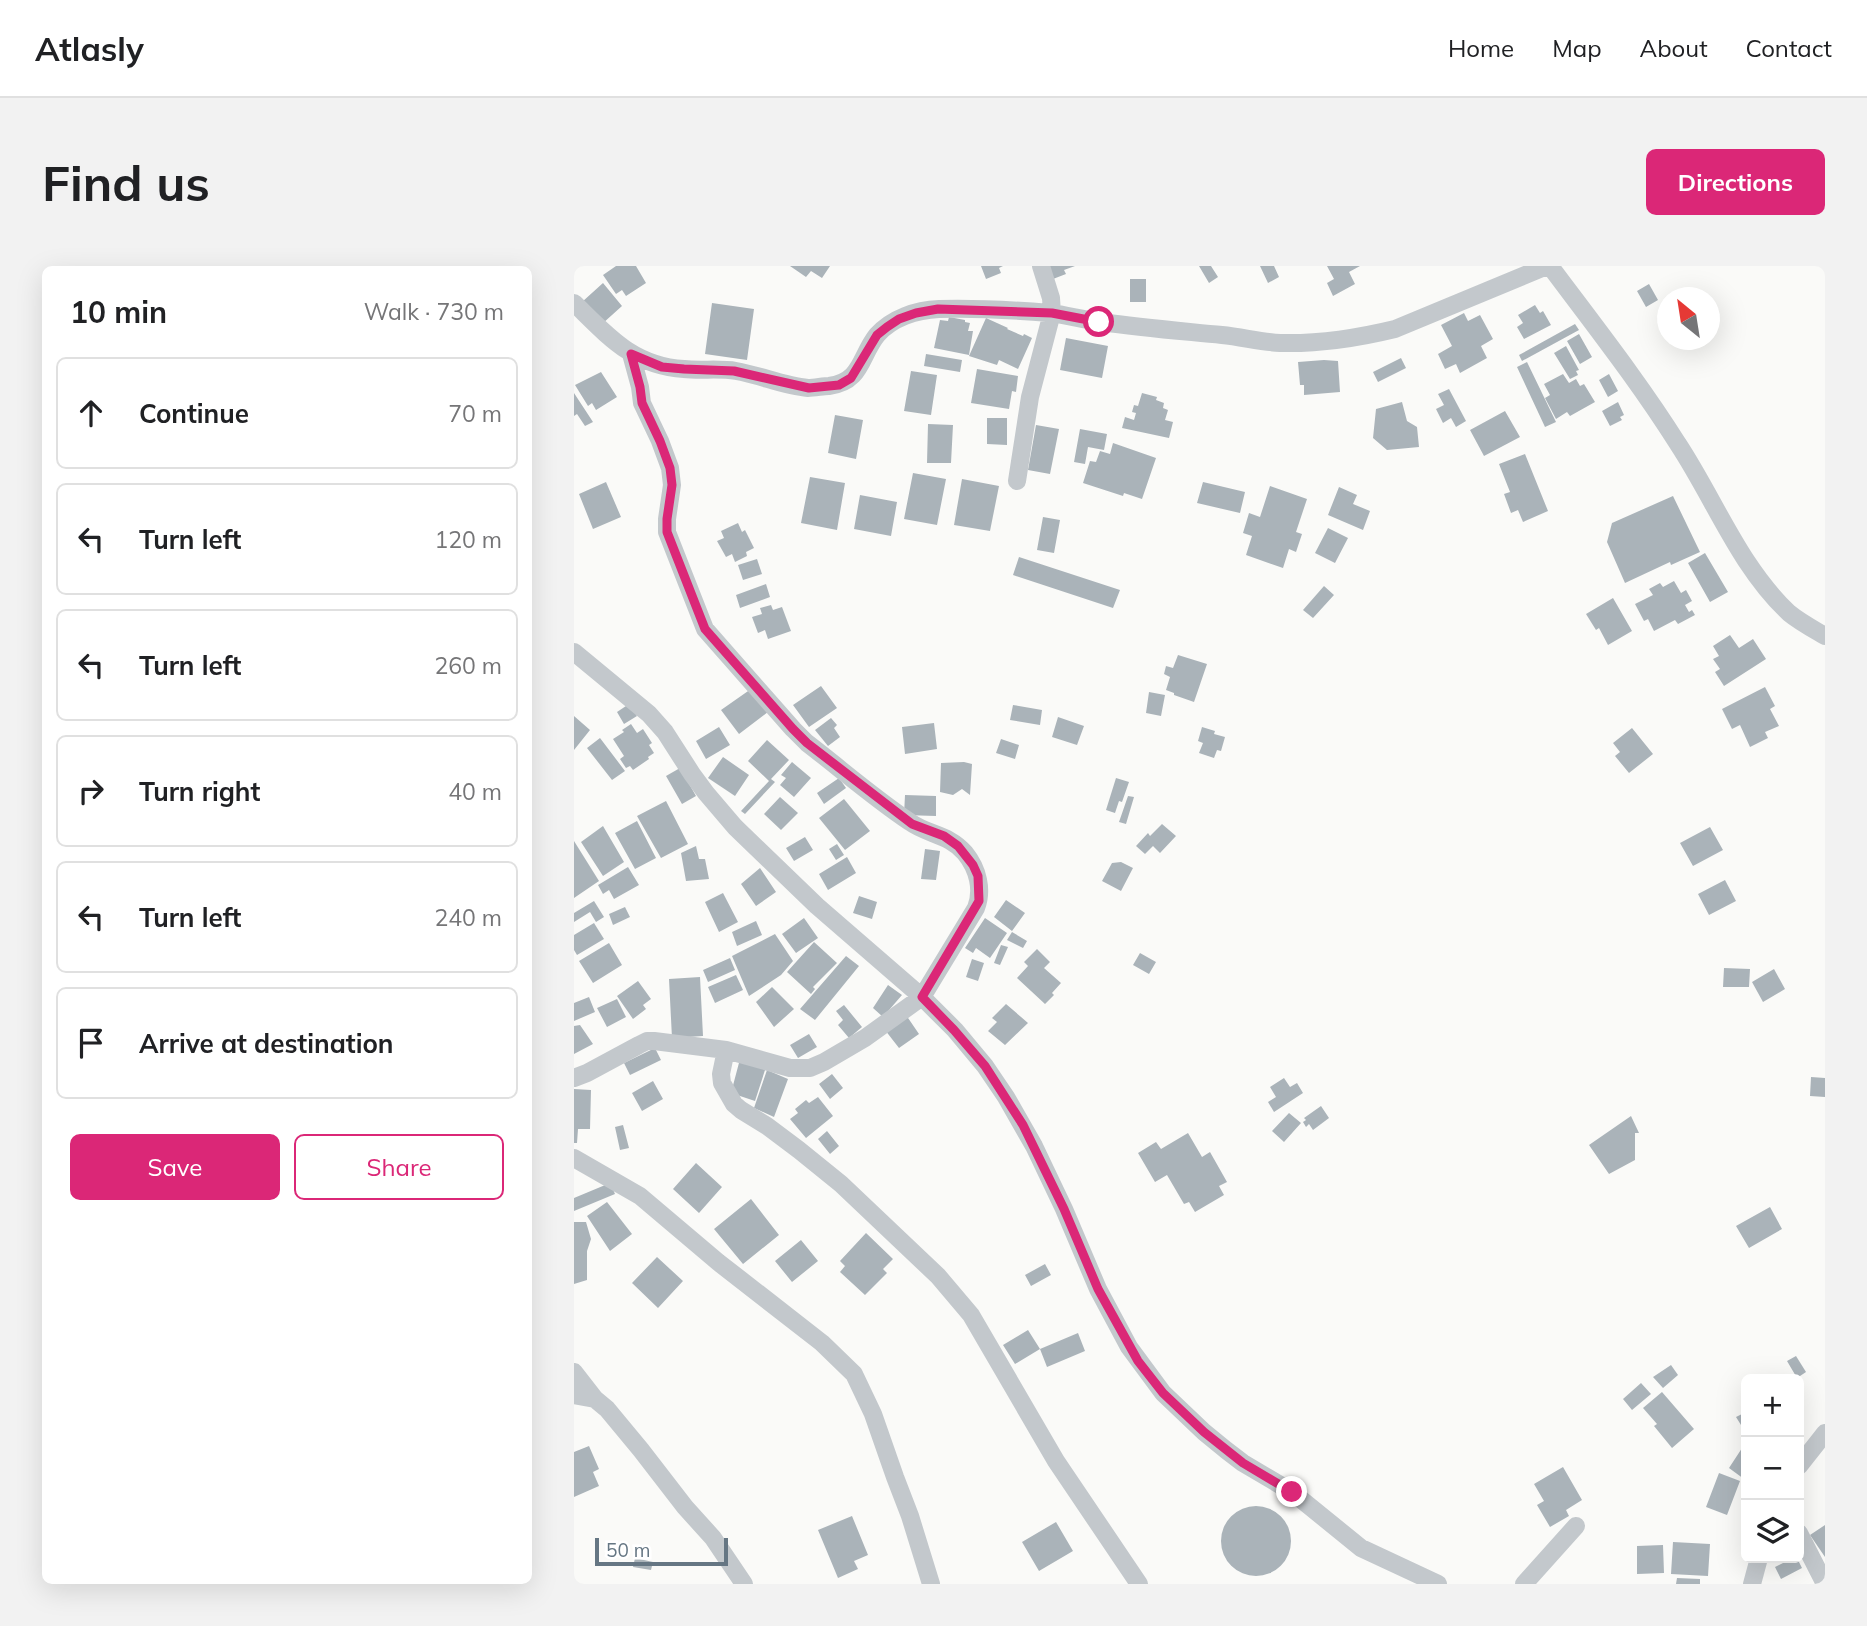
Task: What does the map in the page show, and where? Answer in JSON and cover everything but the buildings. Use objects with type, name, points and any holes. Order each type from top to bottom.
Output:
[{"type":"street","points":[[1017,481],[1030,397],[1052,313],[1051,298],[1041,266]]},
{"type":"street","points":[[574,303],[604,334],[631,354],[662,367],[734,371],[809,388],[839,385],[851,378],[877,335],[887,327],[905,316],[938,309],[1052,313],[1099,322],[1281,343],[1326,340],[1372,335],[1395,329],[1549,266],[1658,412],[1737,548],[1759,579],[1790,614],[1825,636]]},
{"type":"street","points":[[574,1078],[647,1041],[676,1042],[726,1050],[790,1068],[810,1068],[824,1062],[865,1038],[922,997],[979,901],[978,876],[958,846],[944,836],[912,824],[807,743],[705,629],[667,532],[672,485],[670,468],[642,403],[631,354]]},
{"type":"street","points":[[574,652],[649,714],[665,732],[692,774],[735,827],[817,906],[922,997],[985,1066],[1034,1146],[1098,1289],[1129,1347],[1163,1393],[1226,1450],[1292,1492],[1361,1548],[1438,1584]]},
{"type":"street","points":[[726,1050],[722,1083],[734,1104],[767,1126],[841,1184],[938,1276],[971,1315],[1056,1461],[1139,1584]]},
{"type":"street","points":[[574,1158],[640,1196],[718,1262],[822,1343],[854,1374],[873,1414],[911,1516],[931,1584]]},
{"type":"street","points":[[574,1372],[713,1538],[744,1584]]},
{"type":"street","points":[[574,1395],[595,1399]]},
{"type":"street","points":[[1804,1460],[1825,1433]]},
{"type":"street","points":[[1524,1584],[1576,1526]]},
{"type":"street","points":[[1804,1543],[1825,1584]]},
{"type":"street","points":[[1752,1584],[1758,1563]]},
{"type":"route","points":[[1099,322],[1052,313],[938,309],[916,313],[899,319],[877,335],[856,373],[846,382],[809,388],[734,371],[662,367],[631,354],[642,403],[670,468],[672,485],[667,532],[705,629],[807,743],[912,824],[944,836],[958,846],[973,865],[978,876],[979,901],[922,997],[985,1066],[1023,1125],[1064,1209],[1098,1289],[1138,1361],[1163,1393],[1204,1432],[1243,1463],[1292,1492]]}]
